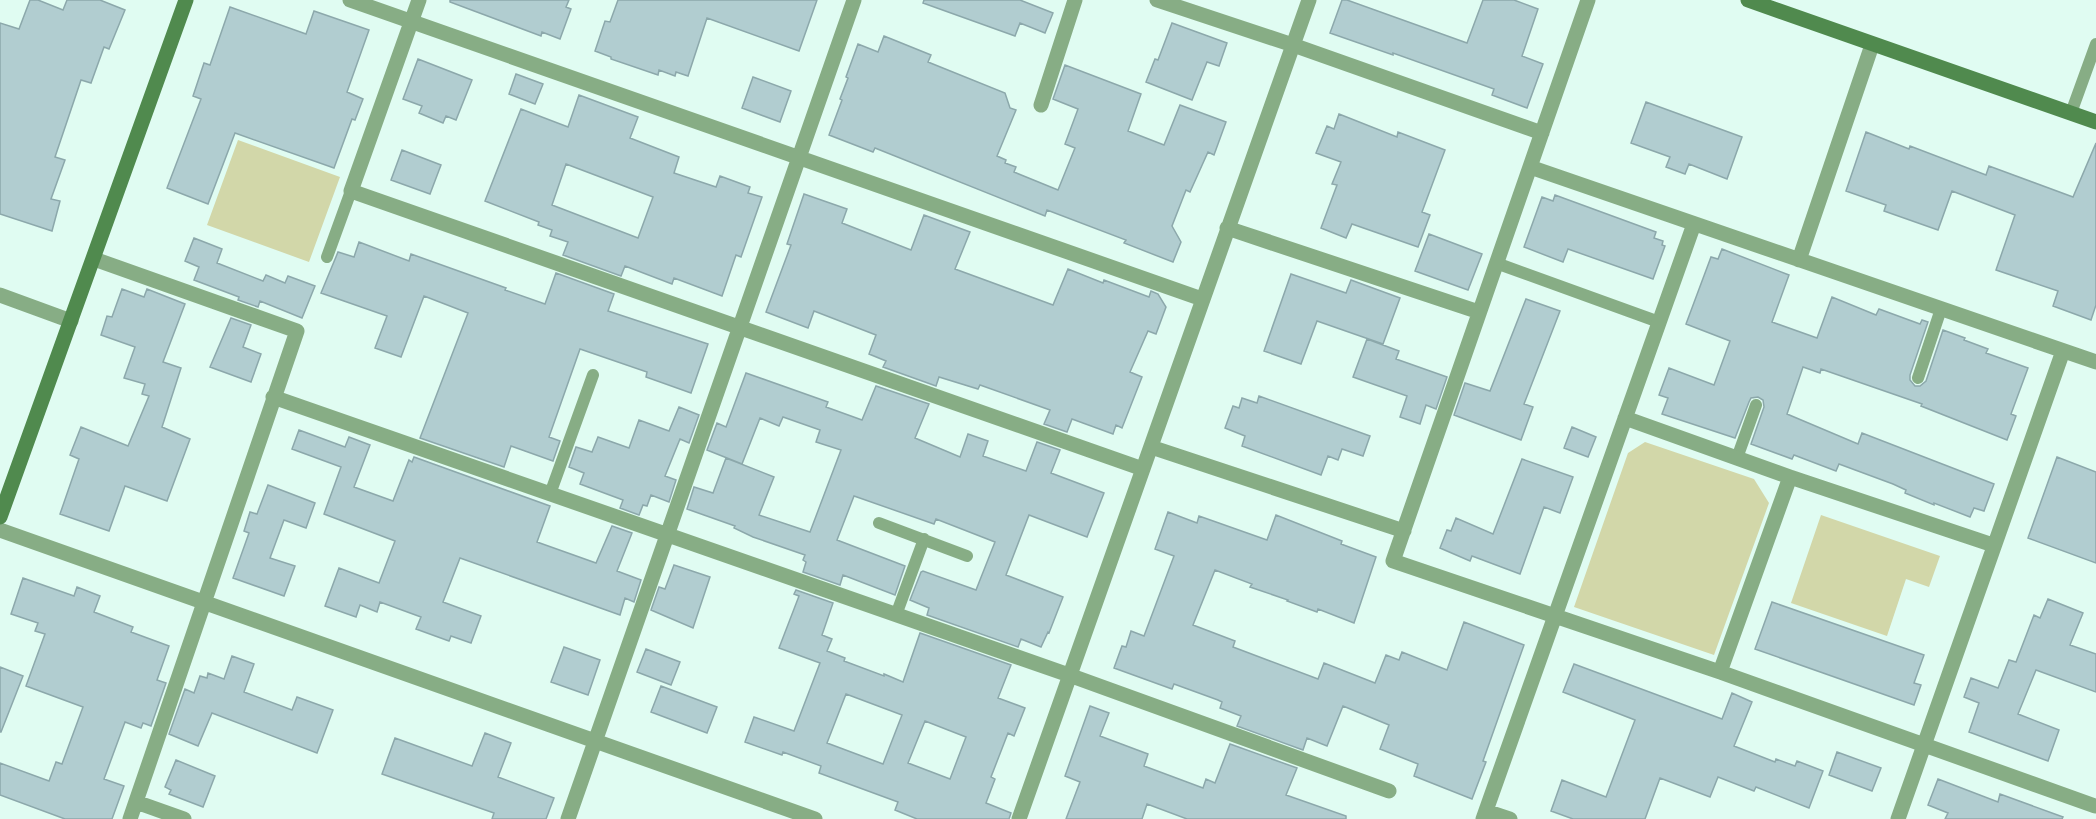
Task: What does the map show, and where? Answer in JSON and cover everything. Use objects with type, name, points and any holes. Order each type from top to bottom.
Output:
[{"type":"street","points":[[0,517],[186,0]]},
{"type":"street","points":[[350,0],[1202,299]]},
{"type":"street","points":[[419,0],[351,191],[1143,469]]},
{"type":"street","points":[[568,819],[854,0]]},
{"type":"street","points":[[1041,105],[1075,0]]},
{"type":"street","points":[[1157,0],[1293,45],[1542,133]]},
{"type":"street","points":[[1019,819],[1309,0]]},
{"type":"street","points":[[1588,0],[1393,561],[1720,672],[1923,744],[2094,810]]},
{"type":"street","points":[[1748,0],[2096,122]]},
{"type":"street","points":[[1799,260],[1872,45]]},
{"type":"street","points":[[1530,167],[2096,362]]},
{"type":"street","points":[[1510,819],[1484,815],[1694,224]]},
{"type":"street","points":[[1227,228],[1479,312]]},
{"type":"street","points":[[94,259],[297,331],[130,819]]},
{"type":"street","points":[[0,295],[71,321]]},
{"type":"street","points":[[1898,819],[2063,351]]},
{"type":"street","points":[[273,397],[1069,675],[1389,791]]},
{"type":"street","points":[[1625,418],[1790,477],[1993,545]]},
{"type":"street","points":[[1151,447],[1404,531]]},
{"type":"street","points":[[1720,672],[1790,477]]},
{"type":"street","points":[[0,530],[815,819]]},
{"type":"street","points":[[136,802],[184,819]]},
{"type":"lane","points":[[2071,113],[2096,44]]},
{"type":"lane","points":[[327,257],[351,191]]},
{"type":"lane","points":[[1496,263],[1659,322]]},
{"type":"lane","points":[[1918,378],[1941,309]]},
{"type":"lane","points":[[550,494],[592,375]]},
{"type":"lane","points":[[1737,458],[1756,405]]},
{"type":"lane","points":[[879,523],[968,556]]},
{"type":"lane","points":[[896,615],[924,539]]},
{"type":"green space","points":[[238,140],[340,177],[309,262],[207,225]]},
{"type":"green space","points":[[1645,442],[1754,479],[1769,503],[1714,655],[1574,607],[1628,453]]},
{"type":"green space","points":[[1821,515],[1940,556],[1929,587],[1906,579],[1887,636],[1791,603]]},
{"type":"building","points":[[30,0],[38,0],[63,10],[67,0],[100,0],[125,10],[109,49],[104,47],[91,83],[81,80],[55,157],[65,160],[51,199],[60,201],[52,231],[0,214],[0,23],[19,29]]},
{"type":"building","points":[[450,0],[569,0],[566,7],[571,9],[560,39],[542,32],[541,36],[450,2]]},
{"type":"building","points":[[618,0],[817,0],[799,51],[707,18],[688,76],[676,72],[675,76],[659,70],[658,75],[595,51],[605,21],[610,22]]},
{"type":"building","points":[[924,0],[1020,0],[1053,13],[1045,33],[1020,23],[1015,36],[923,3]]},
{"type":"building","points":[[1342,0],[1467,43],[1483,0],[1514,0],[1538,9],[1522,56],[1543,64],[1527,108],[1492,95],[1494,89],[1330,33]]},
{"type":"building","points":[[230,7],[306,34],[314,11],[369,30],[347,92],[363,99],[355,120],[352,119],[334,168],[235,133],[208,204],[167,188],[201,99],[193,96],[204,63],[210,65]]},
{"type":"building","points":[[1172,23],[1227,43],[1219,66],[1207,62],[1192,100],[1146,82],[1155,59],[1158,60]]},
{"type":"building","points":[[884,36],[931,55],[928,62],[1005,93],[1010,108],[1016,110],[997,156],[1006,160],[1005,163],[1016,167],[1014,172],[1058,190],[1075,148],[1065,144],[1078,109],[1053,99],[1065,65],[1141,94],[1128,131],[1164,145],[1180,105],[1226,122],[1214,155],[1208,152],[1190,192],[1186,190],[1172,226],[1181,242],[1173,262],[1124,243],[1126,240],[1047,210],[1045,216],[875,148],[873,152],[829,135],[858,44],[878,52]]},
{"type":"building","points":[[418,59],[472,80],[456,120],[446,116],[443,123],[419,113],[422,106],[403,99]]},
{"type":"building","points":[[516,74],[543,84],[535,104],[509,94]]},
{"type":"building","points":[[753,77],[791,91],[780,122],[742,108]]},
{"type":"building","points":[[579,95],[638,117],[630,138],[679,157],[674,173],[716,187],[720,176],[750,187],[748,193],[762,197],[741,257],[736,255],[722,296],[674,278],[672,284],[625,266],[621,276],[563,255],[568,242],[550,236],[552,230],[538,225],[539,222],[485,201],[521,109],[568,127]],"holes":[[[566,164],[653,197],[638,238],[552,205]]]},
{"type":"building","points":[[1646,102],[1742,137],[1727,179],[1689,164],[1685,174],[1666,167],[1670,157],[1631,143]]},
{"type":"building","points":[[1339,114],[1397,137],[1398,132],[1445,150],[1422,212],[1430,215],[1418,247],[1352,224],[1346,238],[1321,228],[1337,185],[1332,184],[1341,162],[1316,153],[1327,126],[1334,129]]},
{"type":"building","points":[[1866,132],[1986,175],[1989,166],[2073,197],[2096,143],[2096,305],[2091,320],[2053,306],[2058,291],[1996,270],[2015,215],[1952,191],[1938,230],[1884,211],[1886,205],[1846,191]]},
{"type":"building","points":[[402,150],[441,165],[430,194],[391,180]]},
{"type":"building","points":[[804,194],[847,209],[842,223],[911,250],[924,215],[970,232],[955,269],[1053,305],[1068,269],[1149,297],[1151,291],[1158,294],[1166,307],[1156,334],[1148,331],[1130,372],[1142,377],[1122,428],[1116,425],[1113,434],[1072,419],[1067,432],[1044,424],[1050,410],[980,385],[978,389],[939,377],[936,386],[883,367],[886,361],[869,354],[876,335],[814,311],[808,328],[766,312],[791,245],[787,244]]},
{"type":"building","points":[[1555,195],[1656,232],[1654,238],[1663,241],[1662,245],[1665,246],[1653,279],[1568,249],[1563,262],[1524,247],[1542,197],[1553,201]]},
{"type":"building","points":[[1429,234],[1482,254],[1468,290],[1415,271]]},
{"type":"building","points":[[194,238],[222,249],[217,263],[263,281],[266,275],[285,283],[288,276],[315,286],[302,318],[260,301],[258,307],[238,300],[239,297],[194,280],[199,267],[185,261]]},
{"type":"building","points":[[359,242],[409,261],[411,254],[545,304],[556,273],[614,294],[608,311],[708,344],[691,393],[646,377],[647,372],[580,349],[549,437],[560,441],[553,461],[511,446],[504,467],[420,438],[468,313],[424,296],[401,357],[375,348],[387,316],[321,293],[338,252],[354,257]]},
{"type":"building","points":[[1722,249],[1789,275],[1772,322],[1817,338],[1832,297],[1876,315],[1879,309],[1920,324],[1922,320],[1928,322],[1910,375],[1910,380],[1915,386],[1920,386],[1926,381],[1943,330],[1988,349],[1986,353],[2028,368],[2011,414],[2016,416],[2007,440],[1921,406],[1922,404],[1821,369],[1820,373],[1803,367],[1787,414],[1858,444],[1862,433],[1994,484],[1984,511],[1974,508],[1970,517],[1934,503],[1934,505],[1905,493],[1906,490],[1893,484],[1839,464],[1836,471],[1794,455],[1792,459],[1751,444],[1764,407],[1763,400],[1758,397],[1751,398],[1735,438],[1662,414],[1668,398],[1659,395],[1669,368],[1714,385],[1730,341],[1686,324],[1711,257],[1718,259]]},
{"type":"building","points":[[1291,274],[1346,293],[1351,280],[1400,298],[1383,344],[1317,321],[1301,364],[1264,351]]},
{"type":"building","points":[[122,289],[144,297],[147,289],[185,304],[163,362],[181,368],[162,427],[190,439],[167,501],[125,486],[109,531],[60,514],[79,459],[70,455],[81,427],[128,446],[149,396],[142,394],[145,384],[124,378],[135,347],[101,335],[107,316],[112,317]]},
{"type":"building","points":[[1526,299],[1560,311],[1524,404],[1533,407],[1521,440],[1454,415],[1465,383],[1490,391]]},
{"type":"building","points":[[231,318],[251,325],[243,347],[261,354],[251,382],[210,367]]},
{"type":"building","points":[[1367,339],[1399,351],[1396,359],[1447,377],[1436,409],[1426,405],[1420,424],[1400,417],[1407,396],[1353,377]]},
{"type":"building","points":[[746,373],[828,402],[826,407],[862,420],[876,386],[929,404],[915,438],[960,457],[968,434],[988,441],[983,456],[1026,471],[1037,442],[1060,450],[1051,473],[1104,493],[1087,537],[1029,515],[1006,575],[1063,597],[1041,647],[1021,639],[1018,647],[927,615],[929,608],[910,600],[923,571],[976,590],[995,542],[936,519],[934,524],[854,496],[837,540],[905,566],[895,595],[843,575],[840,585],[803,572],[806,562],[803,560],[805,555],[753,537],[734,528],[735,526],[687,509],[694,487],[713,493],[726,458],[774,477],[759,515],[810,532],[841,450],[816,442],[820,430],[783,417],[779,426],[760,418],[742,464],[707,450],[717,423],[726,427]]},
{"type":"building","points":[[1259,396],[1370,436],[1363,456],[1342,449],[1338,460],[1328,456],[1321,475],[1242,446],[1245,436],[1225,428],[1233,406],[1239,408],[1242,398],[1257,403]]},
{"type":"building","points":[[679,407],[699,415],[689,443],[680,439],[665,476],[676,480],[669,502],[651,495],[647,506],[643,505],[639,515],[620,508],[623,500],[580,484],[584,473],[569,467],[576,447],[592,452],[598,437],[629,448],[639,420],[669,431]]},
{"type":"building","points":[[1572,427],[1596,437],[1588,457],[1564,448]]},
{"type":"building","points":[[299,430],[345,447],[349,437],[370,445],[354,487],[393,501],[409,460],[412,462],[414,457],[550,506],[537,542],[596,563],[612,526],[632,533],[617,571],[641,580],[634,602],[625,598],[620,615],[460,558],[443,602],[481,616],[471,643],[451,636],[449,641],[416,629],[421,617],[380,602],[377,612],[360,605],[356,617],[325,606],[339,568],[379,583],[395,541],[324,514],[341,467],[292,449]]},
{"type":"building","points":[[2057,457],[2096,472],[2096,563],[2028,538]]},
{"type":"building","points":[[1522,459],[1573,477],[1560,513],[1544,507],[1520,574],[1472,556],[1470,561],[1440,548],[1447,530],[1451,531],[1456,518],[1493,534]]},
{"type":"building","points":[[268,485],[315,503],[306,528],[284,520],[270,558],[295,566],[284,596],[233,578],[249,533],[244,531],[250,512],[257,514]]},
{"type":"building","points":[[1168,512],[1197,523],[1199,516],[1267,540],[1276,515],[1376,557],[1354,623],[1250,587],[1252,584],[1215,570],[1193,625],[1235,641],[1233,647],[1318,679],[1324,663],[1375,683],[1386,655],[1399,660],[1402,652],[1447,670],[1464,622],[1524,645],[1472,799],[1414,776],[1418,764],[1380,749],[1389,725],[1343,706],[1327,746],[1307,738],[1303,750],[1237,726],[1241,716],[1220,708],[1222,702],[1218,700],[1174,684],[1172,689],[1114,668],[1122,646],[1126,647],[1131,631],[1144,636],[1174,556],[1155,549]]},
{"type":"building","points":[[674,565],[710,577],[693,628],[651,610],[659,587],[665,589]]},
{"type":"building","points":[[23,578],[74,596],[77,587],[100,596],[94,612],[133,627],[131,632],[169,646],[157,680],[166,683],[151,726],[143,723],[141,728],[125,722],[104,779],[124,786],[112,819],[65,819],[0,795],[0,763],[49,781],[56,762],[62,764],[83,707],[26,686],[45,634],[35,631],[38,623],[11,614]]},
{"type":"building","points":[[796,590],[833,603],[822,635],[832,639],[827,651],[845,658],[844,661],[884,676],[884,674],[903,682],[920,633],[1011,665],[998,698],[1025,708],[1014,736],[1008,733],[991,777],[995,779],[986,803],[1011,813],[1009,819],[917,819],[895,810],[898,802],[819,773],[821,766],[783,752],[782,755],[745,742],[754,717],[794,731],[820,663],[779,648],[799,596],[794,594]],"holes":[[[846,694],[902,715],[883,764],[827,743]],[[925,721],[966,737],[950,779],[908,763]]]},
{"type":"building","points":[[2048,599],[2083,613],[2070,645],[2096,654],[2096,692],[2036,670],[2018,714],[2059,730],[2048,761],[1969,732],[1979,703],[1964,697],[1971,678],[1998,688],[2009,660],[2016,662],[2034,615],[2040,618]]},
{"type":"building","points":[[1772,602],[1924,655],[1914,683],[1921,685],[1914,705],[1755,649]]},
{"type":"building","points":[[564,647],[600,660],[588,695],[551,682]]},
{"type":"building","points":[[646,649],[680,662],[671,685],[637,672]]},
{"type":"building","points":[[232,656],[254,664],[244,692],[292,710],[297,697],[333,710],[317,753],[212,713],[198,746],[169,734],[185,689],[194,693],[200,676],[207,678],[208,673],[224,679]]},
{"type":"building","points":[[1574,664],[1722,719],[1732,693],[1752,702],[1734,746],[1775,762],[1776,759],[1795,766],[1797,761],[1823,771],[1809,808],[1756,787],[1754,791],[1718,777],[1710,797],[1660,778],[1645,819],[1573,819],[1551,811],[1562,780],[1606,797],[1635,720],[1563,692]]},
{"type":"building","points":[[0,667],[23,676],[1,732],[0,732]]},
{"type":"building","points":[[661,686],[717,707],[707,733],[651,712]]},
{"type":"building","points":[[1090,706],[1109,713],[1100,736],[1148,754],[1144,766],[1203,788],[1206,779],[1215,783],[1230,744],[1297,768],[1286,795],[1346,816],[1346,819],[1187,819],[1147,804],[1142,819],[1066,819],[1080,782],[1065,776]]},
{"type":"building","points":[[485,733],[511,743],[498,777],[554,798],[546,819],[492,819],[494,813],[382,774],[395,738],[472,766]]},
{"type":"building","points":[[1837,752],[1881,768],[1872,791],[1829,775]]},
{"type":"building","points":[[176,760],[215,776],[203,807],[169,794],[171,790],[165,787]]},
{"type":"building","points":[[1938,779],[1998,802],[2000,794],[2063,817],[2062,819],[1945,819],[1948,813],[1928,805]]}]
